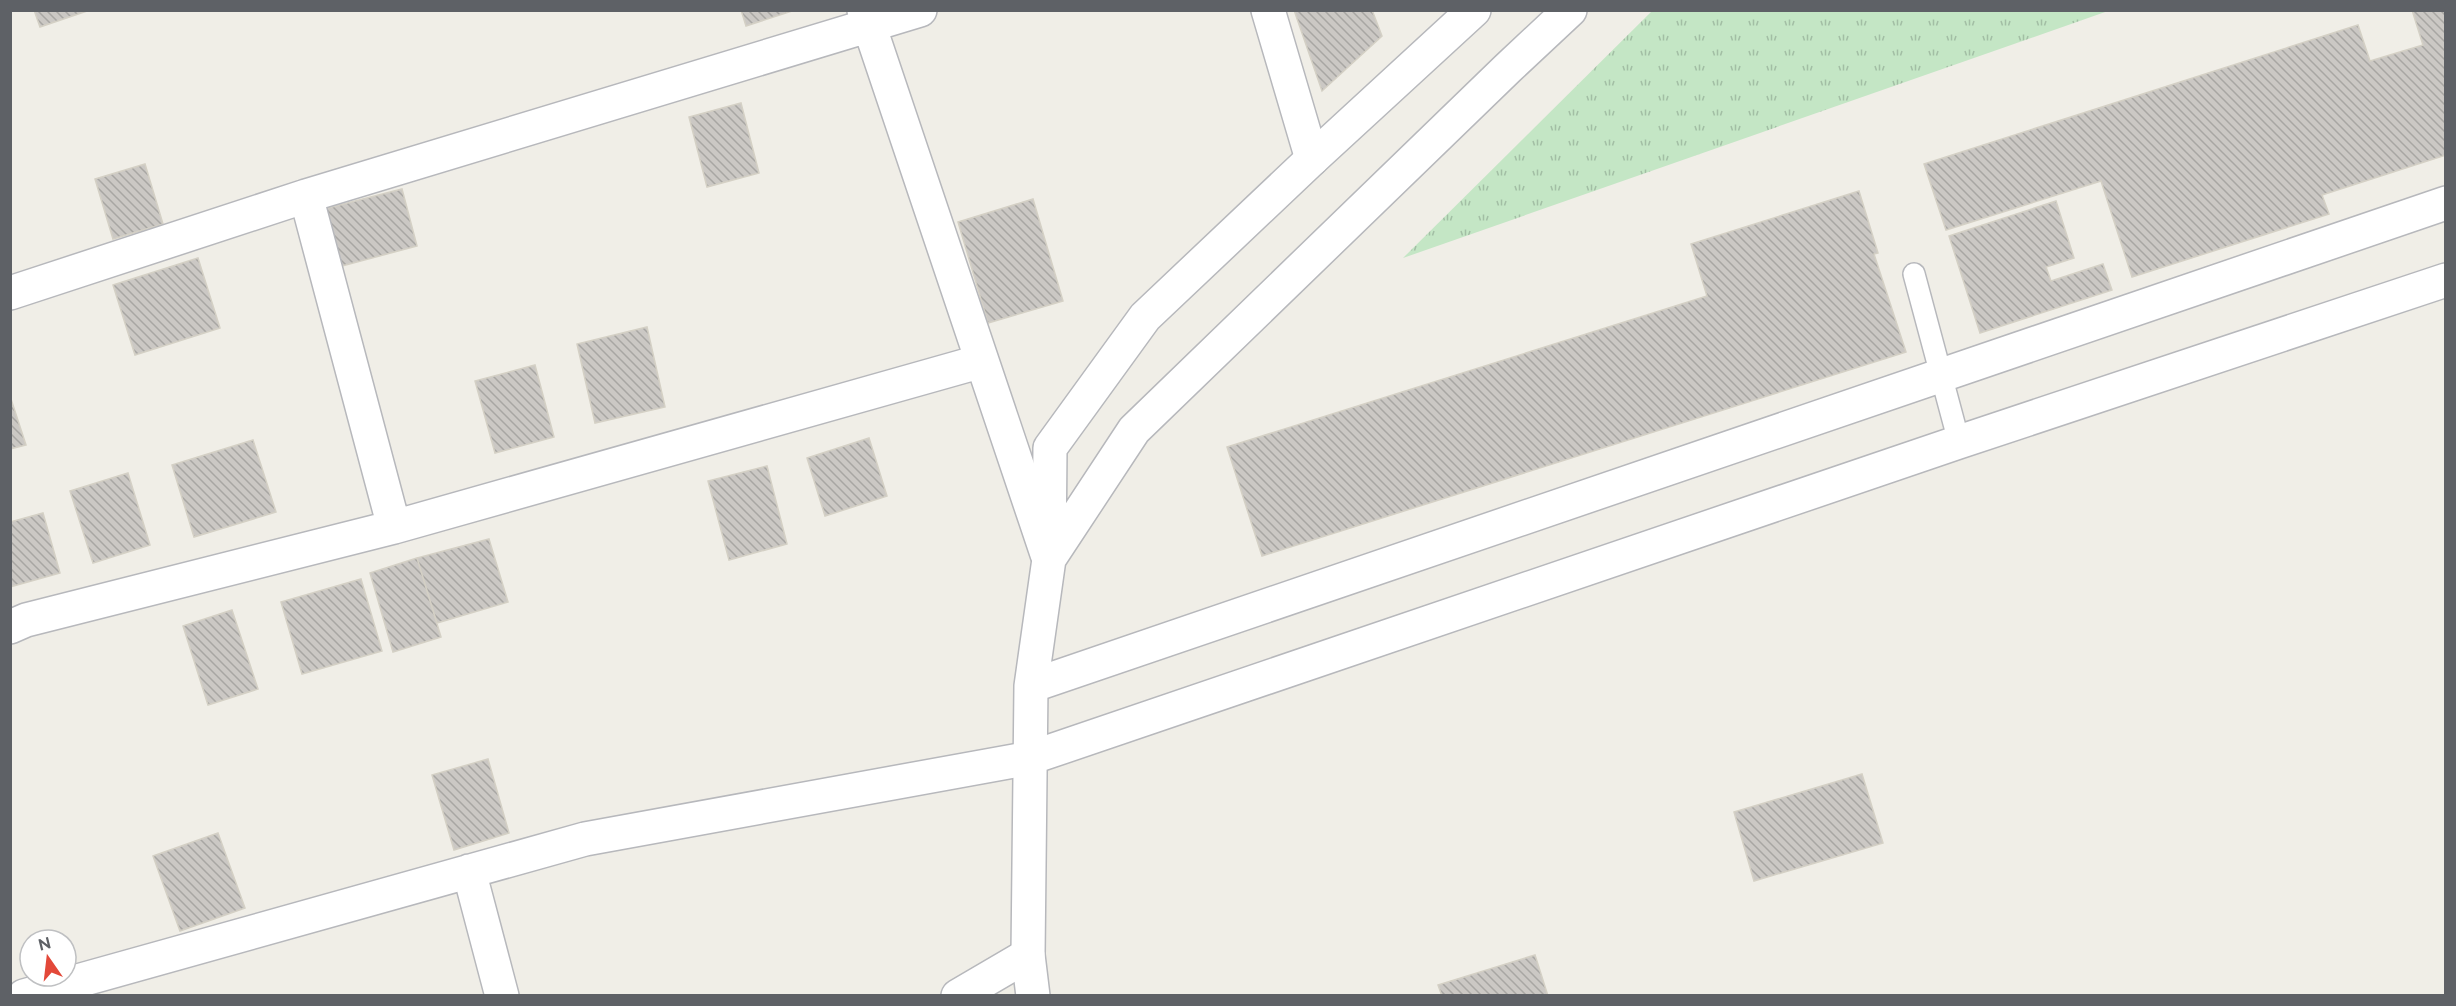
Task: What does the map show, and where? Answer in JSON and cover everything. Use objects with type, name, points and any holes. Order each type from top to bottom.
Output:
[{"type":"street","points":[[10,293],[306,196],[866,19],[920,10]]},
{"type":"street","points":[[1268,10],[1312,159]]},
{"type":"street","points":[[1034,996],[1028,955],[1031,686],[1049,559],[1050,448],[1145,317],[1474,10]]},
{"type":"street","points":[[1049,559],[1134,430],[1570,10]]},
{"type":"street","points":[[866,19],[1049,559]]},
{"type":"street","points":[[306,196],[394,527]]},
{"type":"street","points":[[1031,686],[2445,203]]},
{"type":"street","points":[[24,996],[585,839],[1030,758],[1959,442],[2445,280]]},
{"type":"street","points":[[10,627],[26,620],[394,527],[982,361]]},
{"type":"street","points":[[469,871],[502,996]]},
{"type":"street","points":[[958,996],[1028,955]]},
{"type":"lane","points":[[1914,274],[1959,442]]},
{"type":"green space","points":[[1653,10],[2108,10],[2108,11],[1403,258]]},
{"type":"building","points":[[34,10],[90,10],[40,27]]},
{"type":"building","points":[[741,10],[795,10],[746,26]]},
{"type":"building","points":[[1294,10],[1372,10],[1382,36],[1322,91]]},
{"type":"building","points":[[2412,10],[2446,10],[2446,155],[2322,195],[2329,214],[2132,277],[2101,181],[1946,230],[1924,164],[2358,25],[2370,61],[2423,45]]},
{"type":"building","points":[[741,103],[759,173],[707,187],[689,117]]},
{"type":"building","points":[[145,164],[163,224],[113,239],[95,179]]},
{"type":"building","points":[[402,189],[417,246],[338,267],[324,209]]},
{"type":"building","points":[[1859,191],[1878,253],[1874,254],[1906,352],[1262,556],[1227,447],[1707,296],[1691,244]]},
{"type":"building","points":[[1033,199],[1063,301],[988,323],[958,222]]},
{"type":"building","points":[[2056,201],[2074,258],[2046,267],[2051,281],[2103,264],[2112,290],[1980,333],[1949,236]]},
{"type":"building","points":[[198,258],[220,328],[135,355],[113,285]]},
{"type":"building","points":[[647,327],[665,407],[595,423],[577,344]]},
{"type":"building","points":[[535,365],[554,437],[495,453],[475,381]]},
{"type":"building","points":[[10,396],[26,445],[10,449]]},
{"type":"building","points":[[869,438],[887,496],[825,516],[807,458]]},
{"type":"building","points":[[253,440],[276,512],[194,537],[172,465]]},
{"type":"building","points":[[767,466],[787,544],[729,560],[708,481]]},
{"type":"building","points":[[128,473],[150,545],[93,563],[70,491]]},
{"type":"building","points":[[43,513],[60,573],[10,587],[10,522]]},
{"type":"building","points":[[489,539],[508,602],[437,623],[417,558]]},
{"type":"building","points":[[417,558],[441,637],[393,652],[370,573]]},
{"type":"building","points":[[361,579],[382,651],[302,674],[281,602]]},
{"type":"building","points":[[232,610],[258,689],[208,705],[183,626]]},
{"type":"building","points":[[488,759],[509,833],[454,850],[432,775]]},
{"type":"building","points":[[1862,774],[1883,843],[1754,881],[1734,812]]},
{"type":"building","points":[[218,833],[245,908],[180,931],[153,856]]},
{"type":"building","points":[[1535,955],[1548,996],[1442,996],[1438,985]]}]
